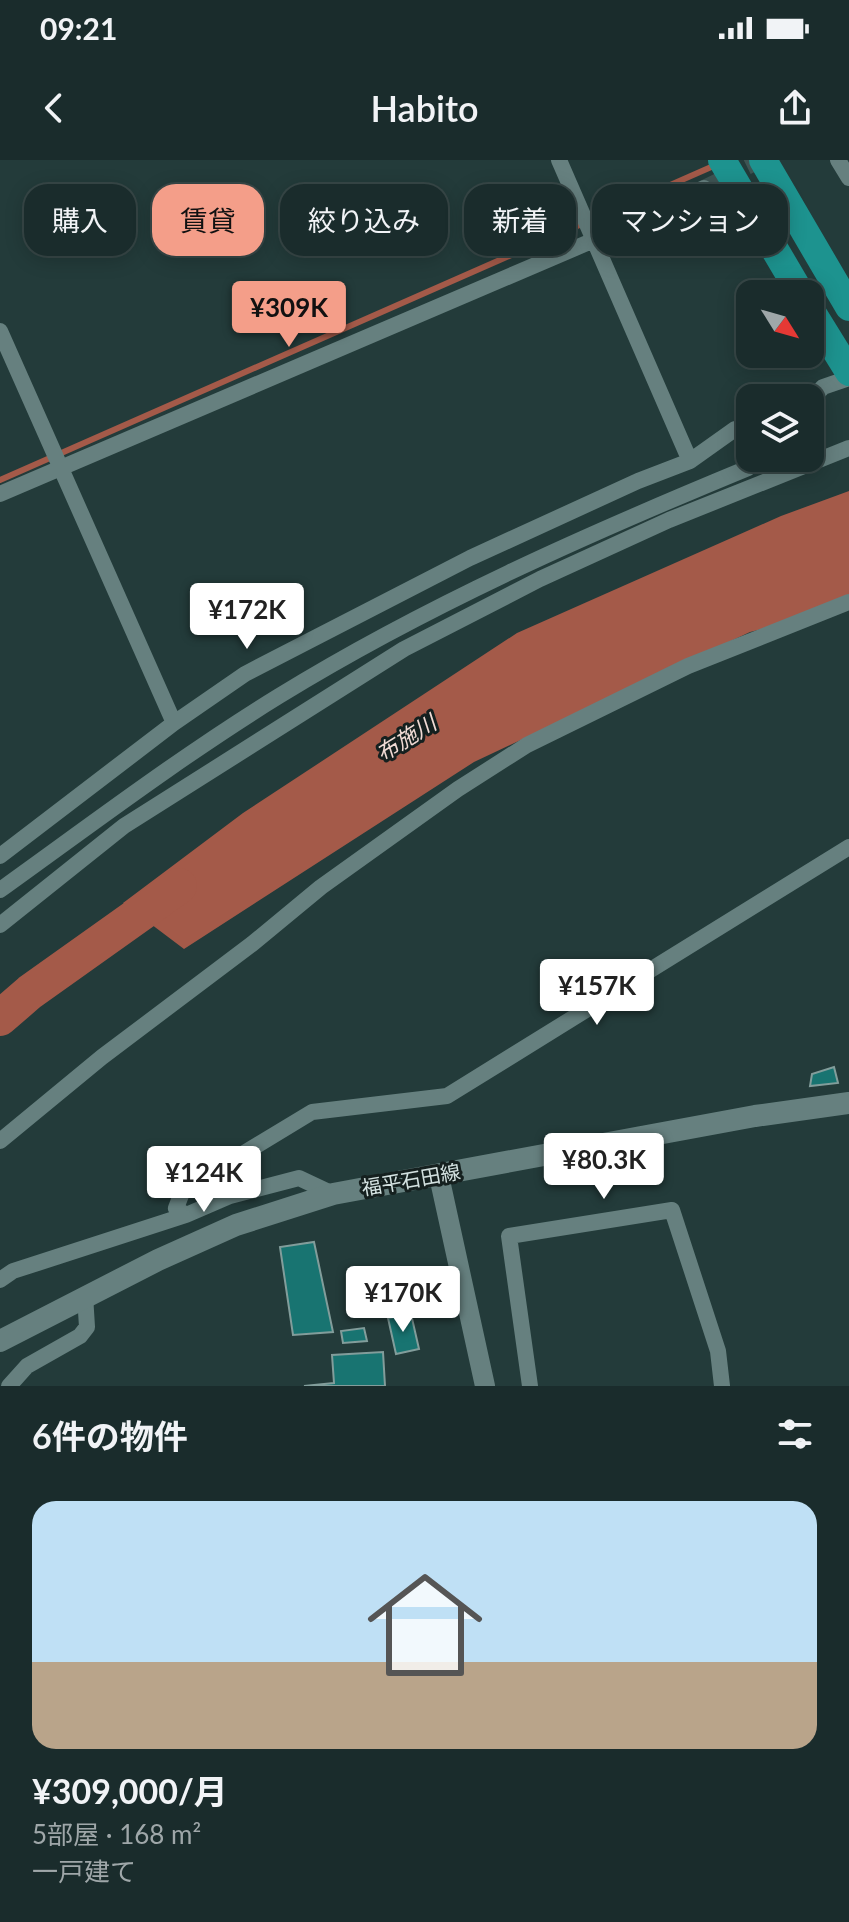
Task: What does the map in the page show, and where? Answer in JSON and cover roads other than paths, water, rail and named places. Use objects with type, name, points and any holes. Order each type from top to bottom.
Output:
[{"type":"highway","points":[[722,160],[792,280]]},
{"type":"highway","points":[[770,172],[849,307]]},
{"type":"highway","points":[[824,333],[845,368]]},
{"type":"main road","name":"福平石田線","points":[[0,1341],[85,1295],[236,1225],[333,1194],[755,1116],[849,1103]]},
{"type":"street","points":[[559,160],[592,235]]},
{"type":"street","points":[[838,160],[849,178]]},
{"type":"street","points":[[0,494],[592,241]]},
{"type":"street","points":[[601,256],[690,461]]},
{"type":"street","points":[[0,331],[174,723]]},
{"type":"street","points":[[824,386],[845,368]]},
{"type":"street","points":[[0,856],[174,723],[245,674],[470,558],[638,481],[690,461],[736,429]]},
{"type":"street","points":[[0,925],[124,826],[404,649],[540,579],[669,520],[849,448]]},
{"type":"street","points":[[0,890],[126,799],[279,696],[427,613],[628,517],[738,472]]},
{"type":"street","points":[[0,1141],[102,1057],[252,944],[321,887],[458,789],[527,745],[688,666],[849,602]]},
{"type":"street","points":[[186,1215],[176,1208],[183,1190],[312,1112],[447,1096],[849,847]]},
{"type":"street","points":[[439,1176],[485,1386]]},
{"type":"street","points":[[0,1280],[13,1271],[186,1215],[230,1196],[299,1178],[333,1194]]},
{"type":"street","points":[[530,1386],[509,1236],[672,1210],[718,1351],[722,1386]]},
{"type":"street","points":[[9,1386],[27,1366],[80,1336],[87,1327],[85,1295]]},
{"type":"water","points":[[849,491],[849,607],[750,632],[474,762],[184,949],[123,903],[243,813],[517,633],[781,516]]},
{"type":"waterway","points":[[0,480],[718,164]]},
{"type":"waterway","name":"布施川","points":[[0,1018],[30,992],[179,886]]},
{"type":"tunnel","points":[[712,184],[761,160]]}]
